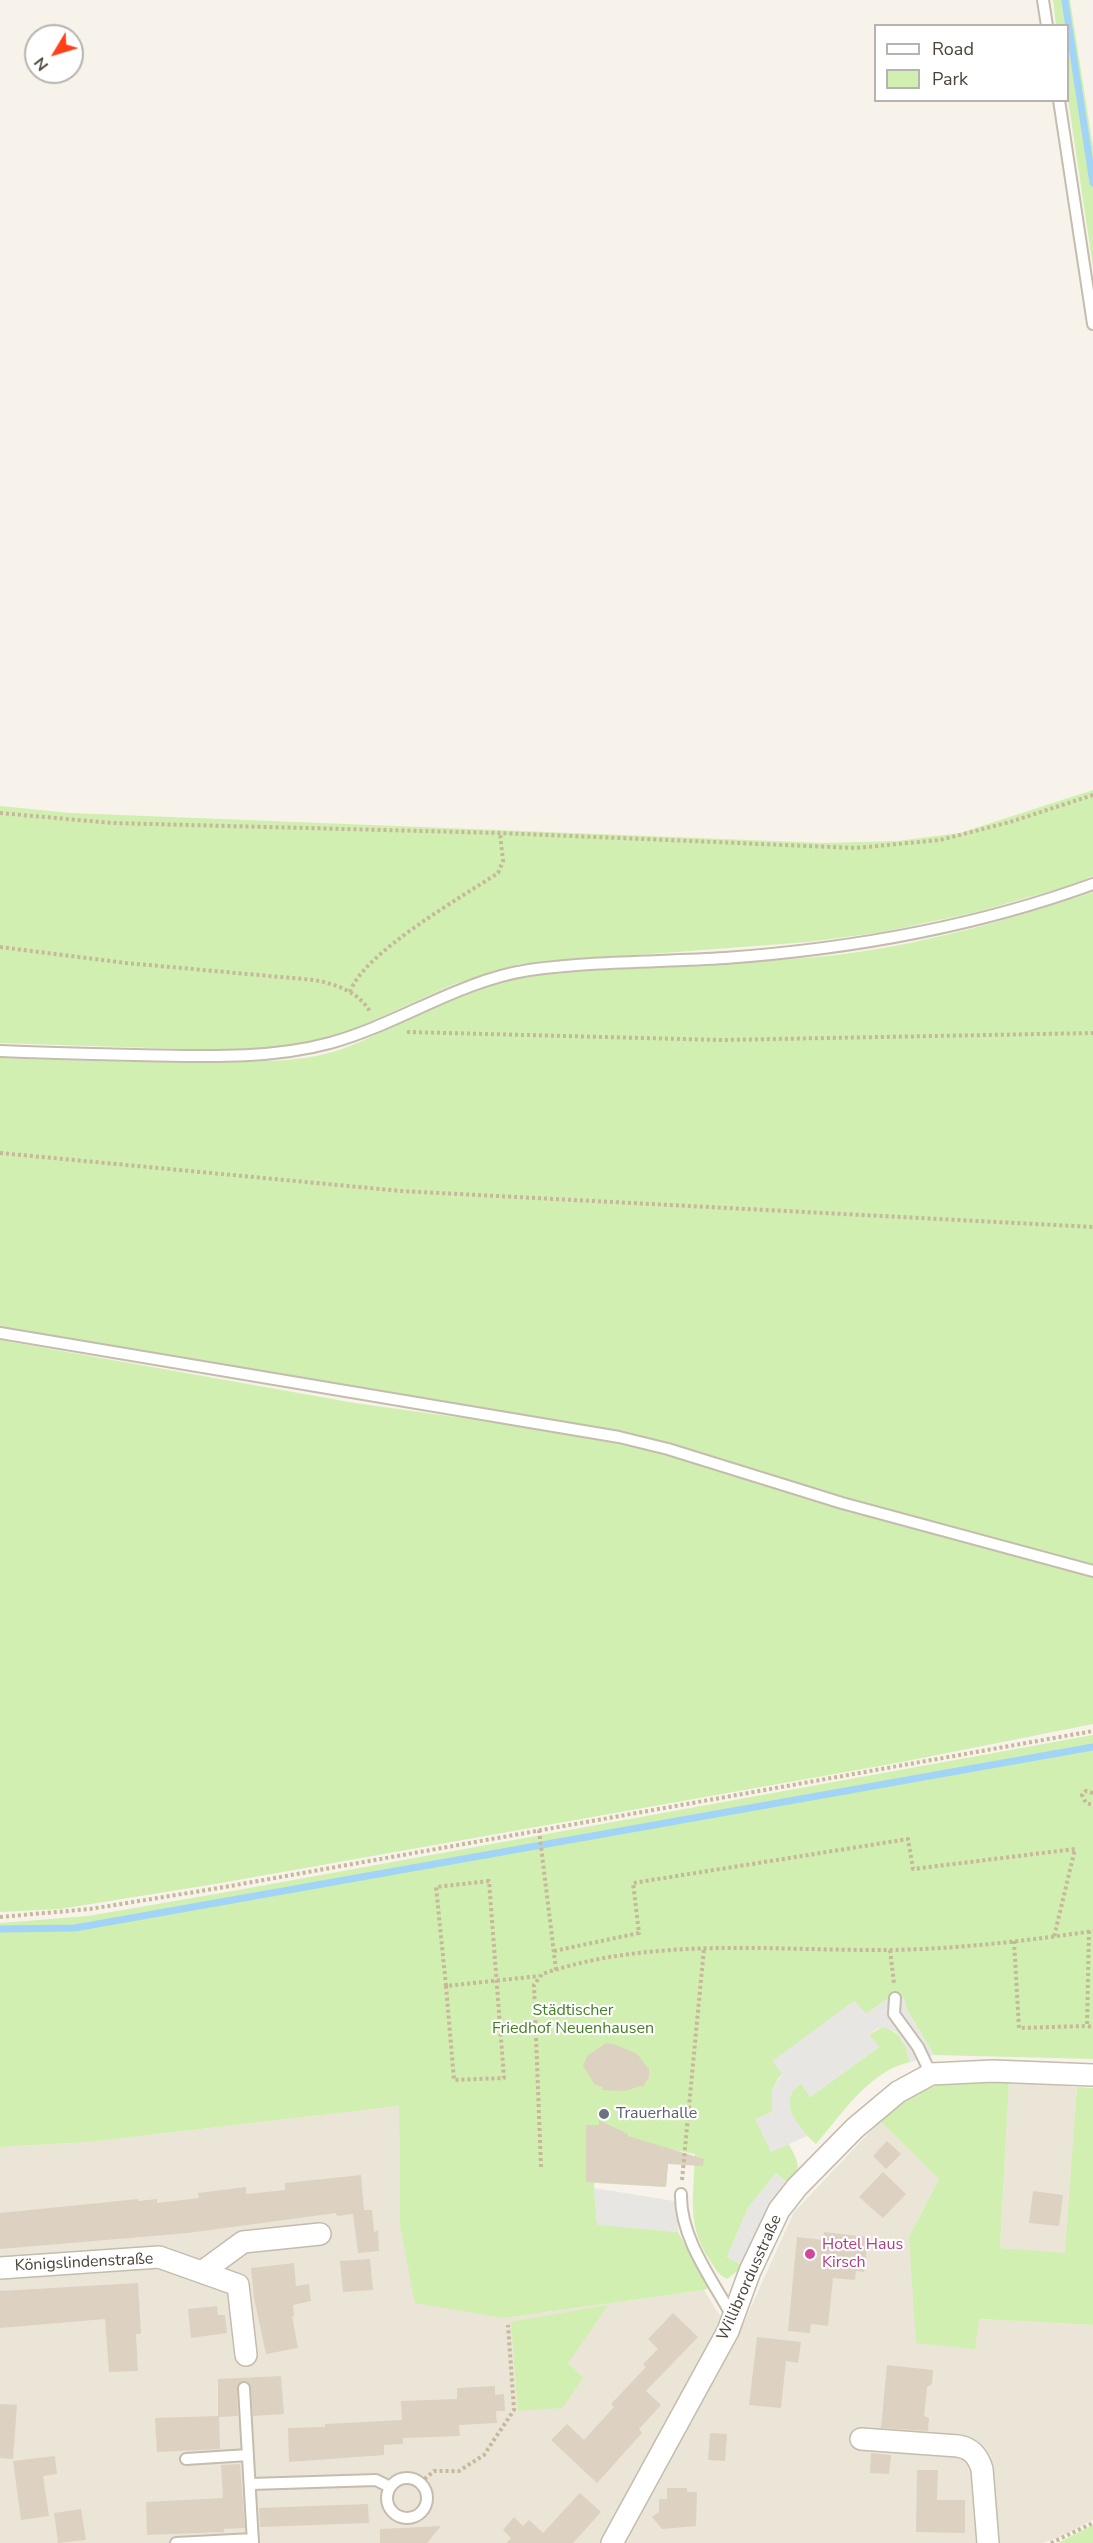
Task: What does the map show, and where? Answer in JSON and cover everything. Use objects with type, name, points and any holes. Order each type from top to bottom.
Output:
[{"type":"street","name":"Willibrordusstraße","points":[[612,2543],[715,2355],[733,2318],[750,2271],[779,2210],[797,2187],[876,2109],[904,2088],[931,2074],[993,2072],[1093,2075]]},
{"type":"street","points":[[202,2272],[243,2242],[320,2234]]},
{"type":"street","name":"Königslindenstraße","points":[[0,2268],[159,2257],[202,2272],[238,2285],[246,2355]]},
{"type":"street","points":[[861,2439],[958,2446],[971,2451],[979,2460],[982,2469],[988,2543]]},
{"type":"lane","points":[[1043,0],[1047,24]]},
{"type":"lane","points":[[1059,102],[1093,324]]},
{"type":"lane","points":[[0,1051],[177,1056],[258,1055],[314,1047],[375,1028],[457,990],[512,973],[586,964],[769,954],[878,940],[982,918],[1093,885]]},
{"type":"lane","points":[[0,1334],[619,1437],[668,1449],[842,1503],[1093,1571]]},
{"type":"lane","points":[[895,1998],[894,2014],[918,2047],[931,2074]]},
{"type":"lane","points":[[681,2194],[682,2214],[688,2235],[733,2318]]},
{"type":"lane","points":[[176,2543],[253,2541],[244,2388]]},
{"type":"lane","points":[[186,2459],[248,2455]]},
{"type":"lane","points":[[401,2479],[414,2479],[420,2483],[426,2494],[426,2500],[420,2512],[403,2517],[392,2511],[387,2499],[390,2487],[401,2479]]},
{"type":"lane","points":[[251,2484],[376,2480],[390,2487]]},
{"type":"path","points":[[0,813],[122,824],[500,833],[790,846],[892,846],[957,836],[1093,795]]},
{"type":"path","points":[[350,992],[358,975],[390,945],[498,873],[503,861],[500,833]]},
{"type":"path","points":[[0,947],[126,963],[333,983],[350,992],[366,1005],[375,1028]]},
{"type":"path","points":[[406,1032],[722,1040],[1093,1033]]},
{"type":"path","points":[[0,1153],[401,1191],[1093,1227]]},
{"type":"path","points":[[0,1917],[55,1914],[99,1908],[368,1863],[539,1830],[1093,1731]]},
{"type":"path","points":[[1093,1793],[1086,1791],[1082,1796],[1086,1803],[1093,1805]]},
{"type":"path","points":[[539,1830],[556,1970]]},
{"type":"path","points":[[554,1951],[639,1933],[633,1883],[908,1839],[913,1869],[1075,1850],[1054,1937]]},
{"type":"path","points":[[489,1881],[504,2078],[454,2080],[446,1986],[436,1887],[489,1881]]},
{"type":"path","points":[[446,1986],[539,1976],[624,1955],[704,1948],[890,1950],[1014,1941],[1091,1931],[1087,2026]]},
{"type":"path","points":[[1014,1941],[1019,2028],[1093,2027]]},
{"type":"path","points":[[681,2194],[704,1948]]},
{"type":"path","points":[[890,1950],[895,1998]]},
{"type":"path","points":[[539,1976],[534,1985],[541,2168]]},
{"type":"path","points":[[420,2483],[434,2471],[459,2471],[483,2455],[514,2410],[508,2325]]},
{"type":"path","points":[[1051,2543],[1093,2523]]},
{"type":"shaded area","points":[[904,1998],[906,2008],[934,2055],[910,2062],[904,2042],[895,2031],[882,2027],[875,2030],[869,2035],[879,2047],[810,2097],[801,2083],[790,2094],[789,2106],[793,2116],[807,2136],[771,2152],[755,2119],[772,2112],[772,2090],[782,2074],[772,2061],[854,2001],[866,2014],[887,1999]]},
{"type":"shaded area","points":[[1009,2081],[1077,2087],[1066,2254],[1000,2248]]},
{"type":"shaded area","points":[[399,2106],[400,2226],[504,2318],[704,2290],[722,2319],[741,2329],[794,2212],[880,2121],[939,2179],[909,2237],[978,2319],[1093,2325],[1093,2520],[1060,2537],[1042,2543],[0,2543],[0,2147],[89,2142]]},
{"type":"shaded area","points":[[776,2173],[789,2184],[764,2217],[744,2266],[727,2257],[748,2208]]},
{"type":"shaded area","points":[[594,2188],[680,2202],[678,2232],[597,2225]]},
{"type":"green space","points":[[1053,0],[1070,0],[1093,147],[1093,267],[1068,102],[1069,24],[1056,24]]},
{"type":"green space","points":[[1093,790],[1093,876],[1068,886],[977,912],[883,932],[808,942],[519,964],[454,984],[354,1029],[323,1040],[299,1045],[263,1049],[213,1050],[0,1043],[0,806],[71,813],[824,843],[897,841],[960,833]]},
{"type":"green space","points":[[1093,892],[1093,1566],[853,1501],[679,1446],[603,1428],[0,1328],[0,1058],[213,1062],[306,1058],[343,1049],[446,1002],[483,988],[521,978],[577,972],[837,955],[934,938]]},
{"type":"green space","points":[[0,1340],[355,1403],[513,1425],[651,1450],[822,1504],[1093,1578],[1093,1724],[902,1762],[215,1884],[60,1909],[0,1912]]},
{"type":"green space","name":"Städtischer Friedhof Neuenhausen","points":[[1093,1735],[1093,2059],[934,2055],[906,2008],[904,1998],[887,1999],[866,2014],[854,2001],[779,2077],[772,2090],[772,2112],[756,2119],[771,2151],[789,2144],[798,2169],[789,2184],[776,2173],[748,2208],[727,2257],[744,2266],[727,2279],[715,2268],[697,2233],[693,2208],[695,2154],[674,2150],[668,2164],[666,2187],[594,2183],[597,2224],[678,2232],[709,2288],[704,2290],[504,2318],[415,2303],[400,2226],[399,2106],[89,2142],[0,2147],[0,1923],[88,1916]]},
{"type":"green space","points":[[882,2027],[894,2031],[902,2040],[910,2062],[895,2067],[869,2084],[816,2144],[792,2115],[789,2101],[792,2093],[801,2083],[810,2097],[879,2047],[869,2035]]},
{"type":"green space","points":[[950,2081],[1009,2081],[1000,2248],[1065,2253],[1077,2087],[1093,2088],[1093,2325],[979,2319],[975,2349],[916,2343],[909,2237],[939,2179],[880,2121],[913,2097]]},
{"type":"green space","points":[[608,2305],[568,2363],[583,2378],[562,2408],[518,2411],[511,2322]]},
{"type":"green space","points":[[1093,2525],[1093,2543],[1058,2543]]},
{"type":"building","points":[[606,2043],[637,2054],[649,2069],[649,2077],[643,2087],[625,2091],[602,2090],[603,2087],[595,2085],[583,2066],[587,2056]]},
{"type":"building","points":[[599,2120],[628,2136],[704,2159],[703,2166],[668,2164],[666,2187],[586,2182],[586,2125],[599,2125]]},
{"type":"building","points":[[887,2141],[901,2154],[886,2169],[873,2156]]},
{"type":"building","points":[[883,2172],[906,2194],[883,2218],[859,2197]]},
{"type":"building","points":[[361,2175],[364,2210],[372,2210],[374,2232],[378,2230],[379,2251],[358,2253],[353,2214],[337,2216],[336,2213],[188,2233],[0,2249],[0,2213],[138,2199],[138,2201],[157,2199],[157,2203],[199,2198],[198,2193],[246,2187],[246,2194],[285,2190],[285,2183]]},
{"type":"building","points":[[1033,2191],[1063,2195],[1059,2226],[1029,2223]]},
{"type":"building","points":[[824,2232],[868,2237],[864,2272],[856,2271],[855,2280],[833,2278],[828,2326],[811,2324],[810,2333],[788,2331],[797,2237],[823,2240]]},
{"type":"building","points":[[370,2259],[373,2290],[343,2292],[340,2261]]},
{"type":"building","points":[[294,2263],[296,2286],[309,2284],[311,2301],[293,2305],[294,2316],[292,2316],[298,2348],[266,2354],[254,2298],[251,2268]]},
{"type":"building","points":[[138,2283],[141,2334],[136,2334],[138,2371],[109,2372],[105,2319],[0,2328],[0,2291]]},
{"type":"building","points":[[217,2306],[218,2315],[225,2315],[227,2333],[191,2338],[188,2309]]},
{"type":"building","points":[[673,2313],[698,2337],[646,2391],[661,2405],[639,2429],[642,2433],[597,2483],[551,2440],[567,2424],[584,2440],[614,2407],[611,2404],[646,2367],[643,2364],[658,2349],[648,2339]]},
{"type":"building","points":[[757,2337],[801,2342],[798,2363],[786,2361],[781,2408],[749,2405]]},
{"type":"building","points":[[887,2365],[933,2370],[932,2384],[927,2387],[924,2416],[929,2418],[928,2431],[881,2428]]},
{"type":"building","points":[[281,2376],[284,2414],[253,2416],[251,2387],[248,2382],[243,2381],[237,2388],[238,2416],[219,2417],[220,2449],[157,2452],[155,2418],[218,2416],[218,2379]]},
{"type":"building","points":[[495,2386],[495,2395],[504,2394],[505,2411],[496,2411],[497,2423],[459,2425],[460,2436],[403,2438],[403,2444],[384,2445],[384,2455],[289,2462],[288,2428],[402,2420],[401,2401],[457,2399],[457,2388]]},
{"type":"building","points":[[0,2404],[17,2405],[13,2459],[0,2458]]},
{"type":"building","points":[[710,2433],[727,2434],[725,2461],[708,2460]]},
{"type":"building","points":[[871,2453],[891,2455],[889,2474],[870,2473]]},
{"type":"building","points":[[55,2456],[57,2474],[43,2476],[49,2516],[21,2520],[13,2461]]},
{"type":"building","points":[[240,2464],[245,2528],[224,2529],[224,2532],[147,2535],[146,2502],[223,2498],[221,2465]]},
{"type":"building","points":[[917,2470],[938,2470],[937,2500],[965,2500],[965,2533],[916,2532]]},
{"type":"building","points":[[667,2488],[687,2488],[687,2492],[697,2492],[696,2526],[662,2529],[652,2517],[659,2512],[659,2499],[667,2499]]},
{"type":"building","points":[[580,2493],[601,2512],[573,2543],[506,2543],[511,2538],[503,2530],[514,2517],[523,2526],[529,2520],[543,2533]]},
{"type":"building","points":[[368,2504],[369,2523],[260,2527],[259,2508]]},
{"type":"building","points":[[81,2509],[86,2540],[58,2543],[54,2513]]},
{"type":"building","points":[[441,2526],[427,2543],[380,2543],[380,2529]]},
{"type":"waterway","points":[[1065,1],[1069,24]]},
{"type":"waterway","points":[[1069,27],[1093,183]]},
{"type":"waterway","points":[[0,1929],[75,1928],[1093,1747]]},
{"type":"place","name":"Trauerhalle","points":[[604,2114]]},
{"type":"place","name":"Hotel Haus Kirsch","points":[[810,2254]]}]
